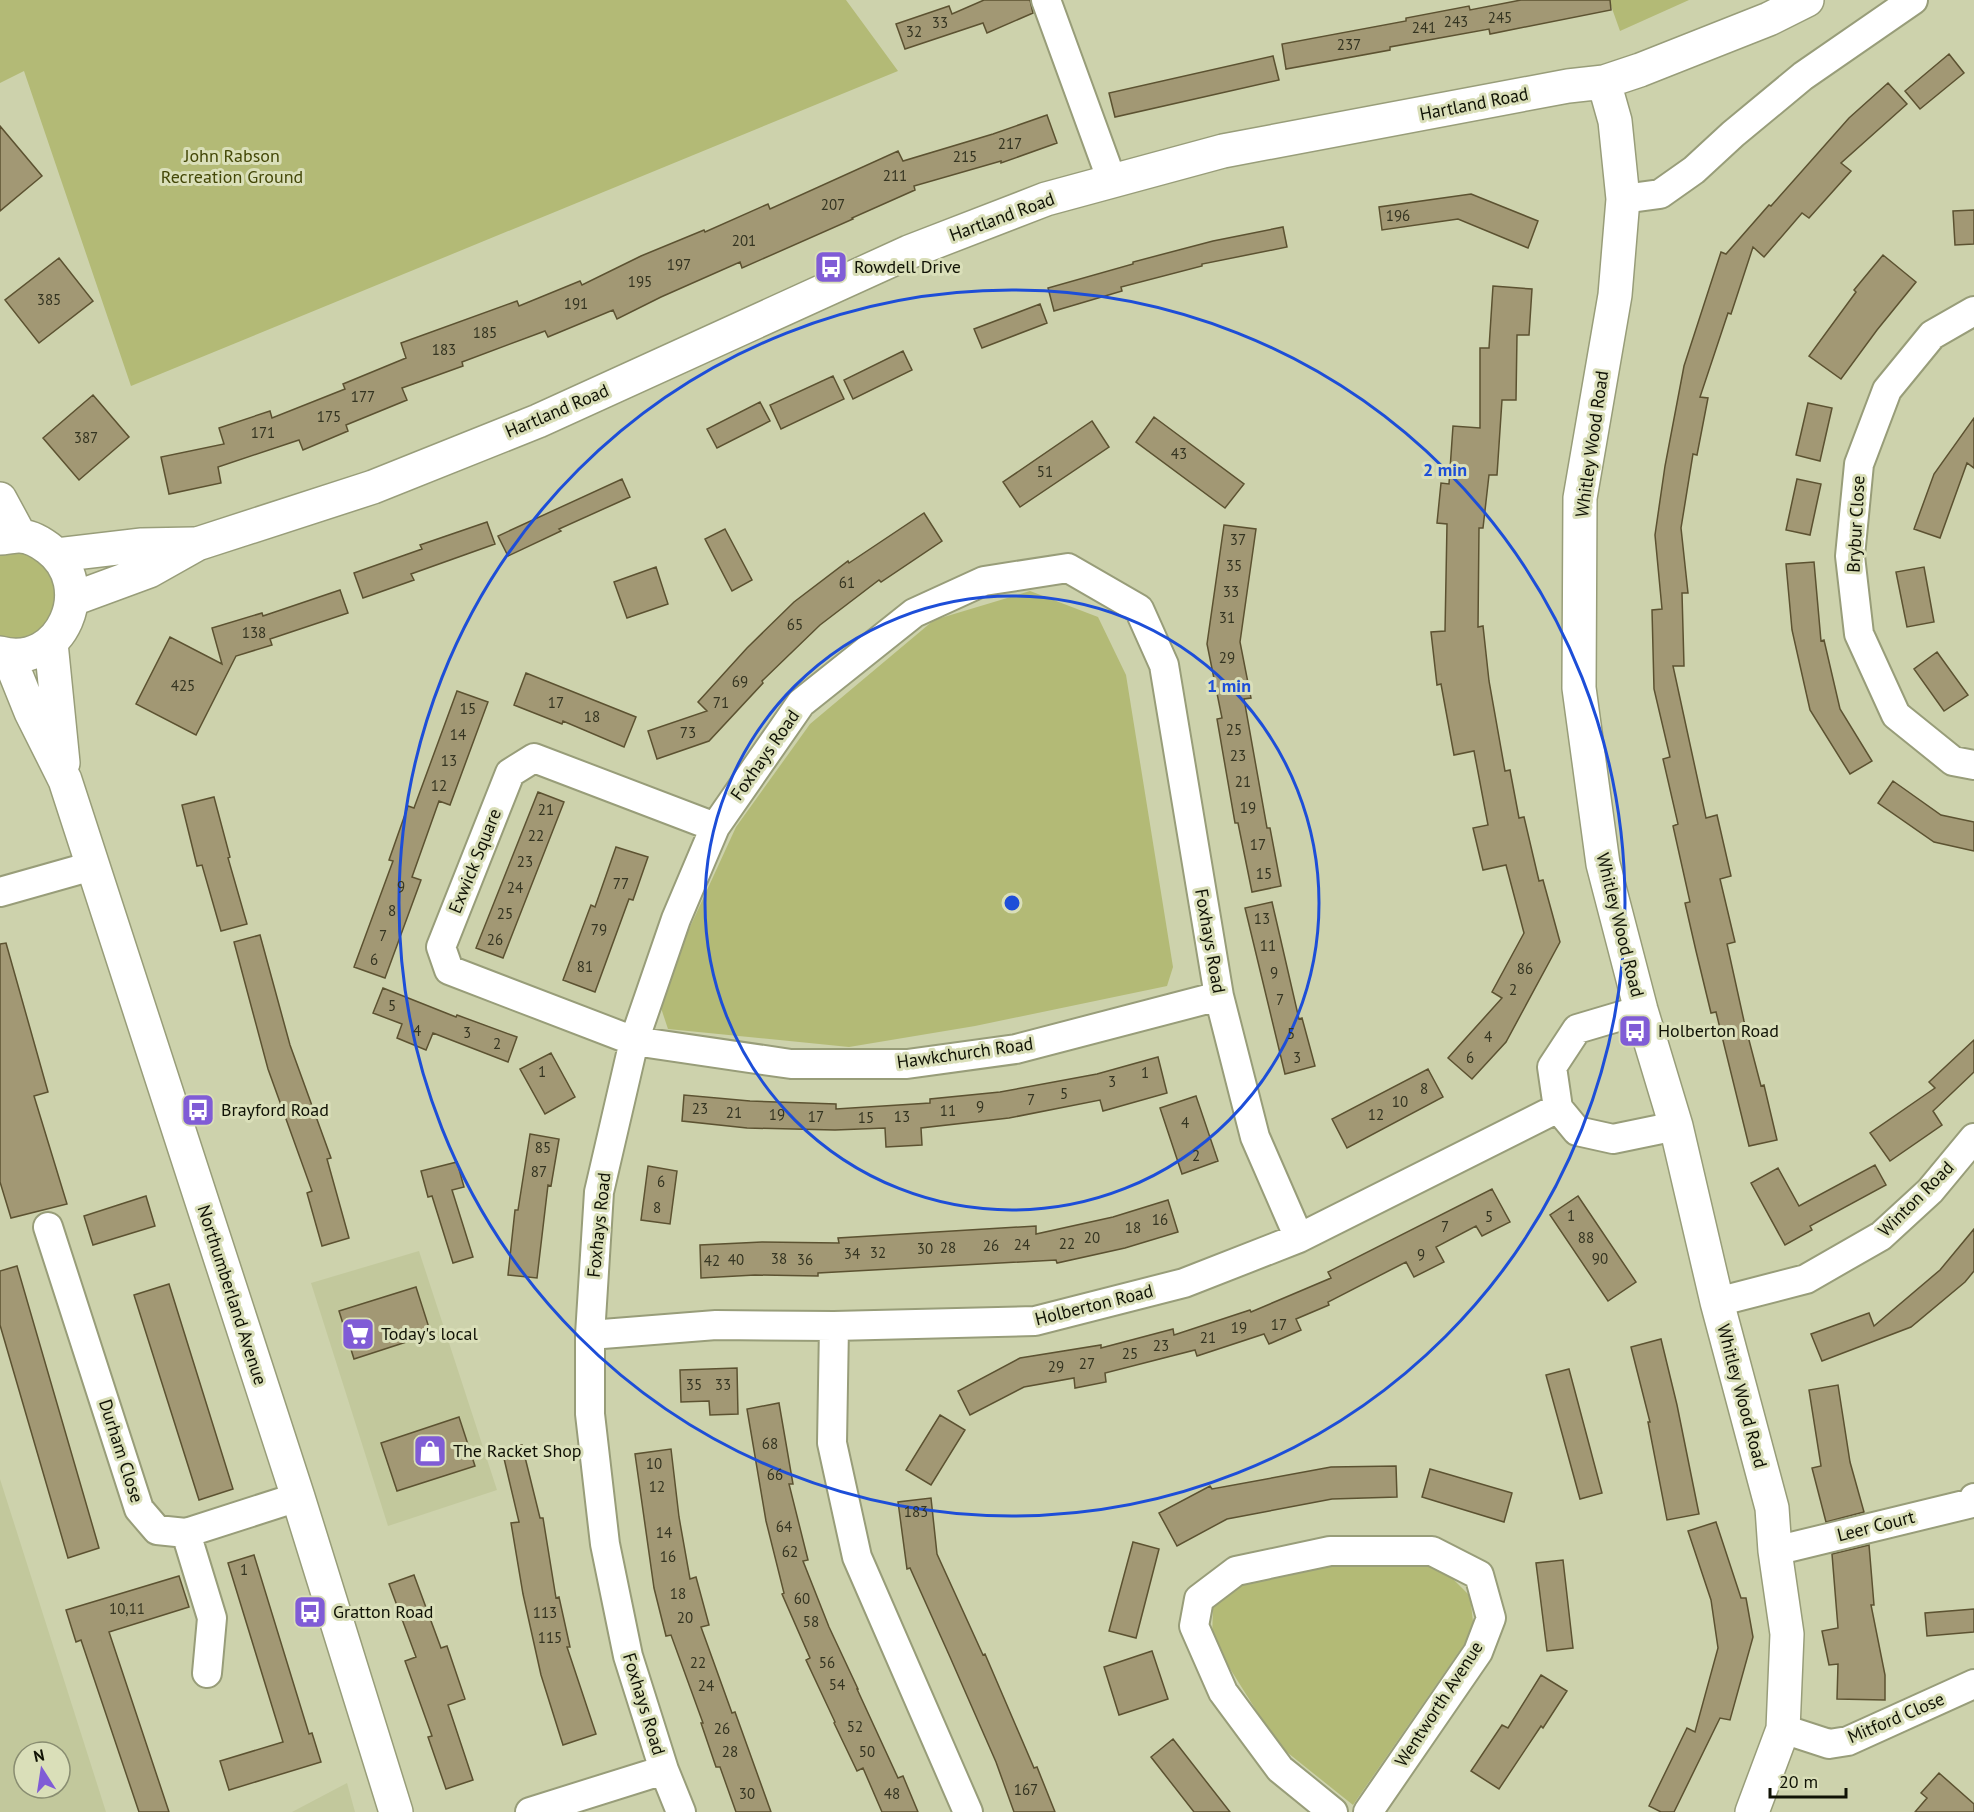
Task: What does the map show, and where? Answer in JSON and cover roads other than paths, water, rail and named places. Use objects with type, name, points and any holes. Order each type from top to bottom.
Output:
[{"type":"street","points":[[1046,0],[1112,181]]},
{"type":"street","points":[[1604,82],[1769,19],[1807,0]]},
{"type":"street","points":[[1623,200],[1660,194],[1695,170],[1733,134],[1803,75],[1913,0]]},
{"type":"street","name":"Hartland Road","points":[[73,599],[149,571],[196,544],[373,487],[549,416],[909,252],[1046,199],[1223,151],[1556,88],[1604,82]]},
{"type":"street","name":"Whitley Wood Road","points":[[1604,82],[1615,121],[1623,200],[1615,296],[1580,498],[1579,688],[1603,864],[1641,1010],[1676,1126],[1717,1302],[1772,1508],[1775,1551],[1787,1634],[1783,1729],[1752,1812]]},
{"type":"street","name":"Brybur Close","points":[[1974,311],[1932,335],[1887,390],[1858,464],[1850,556],[1859,634],[1896,715],[1953,761],[1974,765]]},
{"type":"street","points":[[0,499],[10,537],[40,542],[57,555],[70,575],[73,599],[63,629],[51,644],[31,653],[4,654]]},
{"type":"street","name":"Hartland Road","points":[[57,555],[142,545],[196,544]]},
{"type":"street","name":"Foxhays Road","points":[[681,1812],[664,1770],[628,1656],[605,1544],[590,1414],[590,1335],[599,1192],[634,1041],[676,919],[715,827],[801,703],[914,613],[984,581],[1068,568],[1139,609],[1164,665],[1219,996],[1255,1137],[1299,1239]]},
{"type":"street","name":"Northumberland Avenue","points":[[51,644],[65,780]]},
{"type":"street","name":"Northumberland Avenue","points":[[4,654],[65,780],[298,1497],[396,1812]]},
{"type":"street","name":"Exwick Square","points":[[634,1041],[449,970],[441,947],[510,773],[534,758],[715,827]]},
{"type":"street","points":[[0,892],[92,866]]},
{"type":"street","name":"Hawkchurch Road","points":[[634,1041],[791,1064],[907,1064],[1016,1049],[1219,996]]},
{"type":"street","points":[[1641,1010],[1577,1029],[1552,1067],[1558,1108],[1577,1131],[1613,1139],[1676,1126]]},
{"type":"street","name":"Holberton Road","points":[[590,1335],[716,1325],[834,1326],[1035,1321],[1184,1282],[1299,1239],[1558,1108]]},
{"type":"street","name":"Winton Road","points":[[1717,1302],[1806,1279],[1881,1236],[1930,1191],[1974,1138]]},
{"type":"street","name":"Durham Close","points":[[48,1227],[139,1509],[157,1530],[186,1533],[298,1497]]},
{"type":"street","points":[[834,1326],[832,1443],[857,1557],[968,1812]]},
{"type":"street","name":"Leer Court","points":[[1775,1551],[1972,1503],[1974,1498]]},
{"type":"street","points":[[186,1533],[212,1618],[207,1673]]},
{"type":"street","name":"Wentworth Avenue","points":[[1333,1812],[1280,1770],[1223,1692],[1194,1626],[1199,1599],[1236,1571],[1330,1551],[1432,1551],[1479,1575],[1491,1618],[1478,1652],[1368,1812]]},
{"type":"street","name":"Mitford Close","points":[[1783,1729],[1829,1744],[1848,1741],[1974,1684]]},
{"type":"street","points":[[530,1812],[664,1770]]},
{"type":"place","name":"Rowdell Drive","points":[[831,267]]},
{"type":"place","name":"Holberton Road","points":[[1635,1031]]},
{"type":"place","name":"Brayford Road","points":[[198,1110]]},
{"type":"place","name":"Today's local","points":[[358,1334]]},
{"type":"place","name":"The Racket Shop","points":[[430,1451]]},
{"type":"place","name":"Gratton Road","points":[[310,1612]]},
{"type":"park label","name":"John Rabson Recreation Ground","points":[[232,166]]}]
